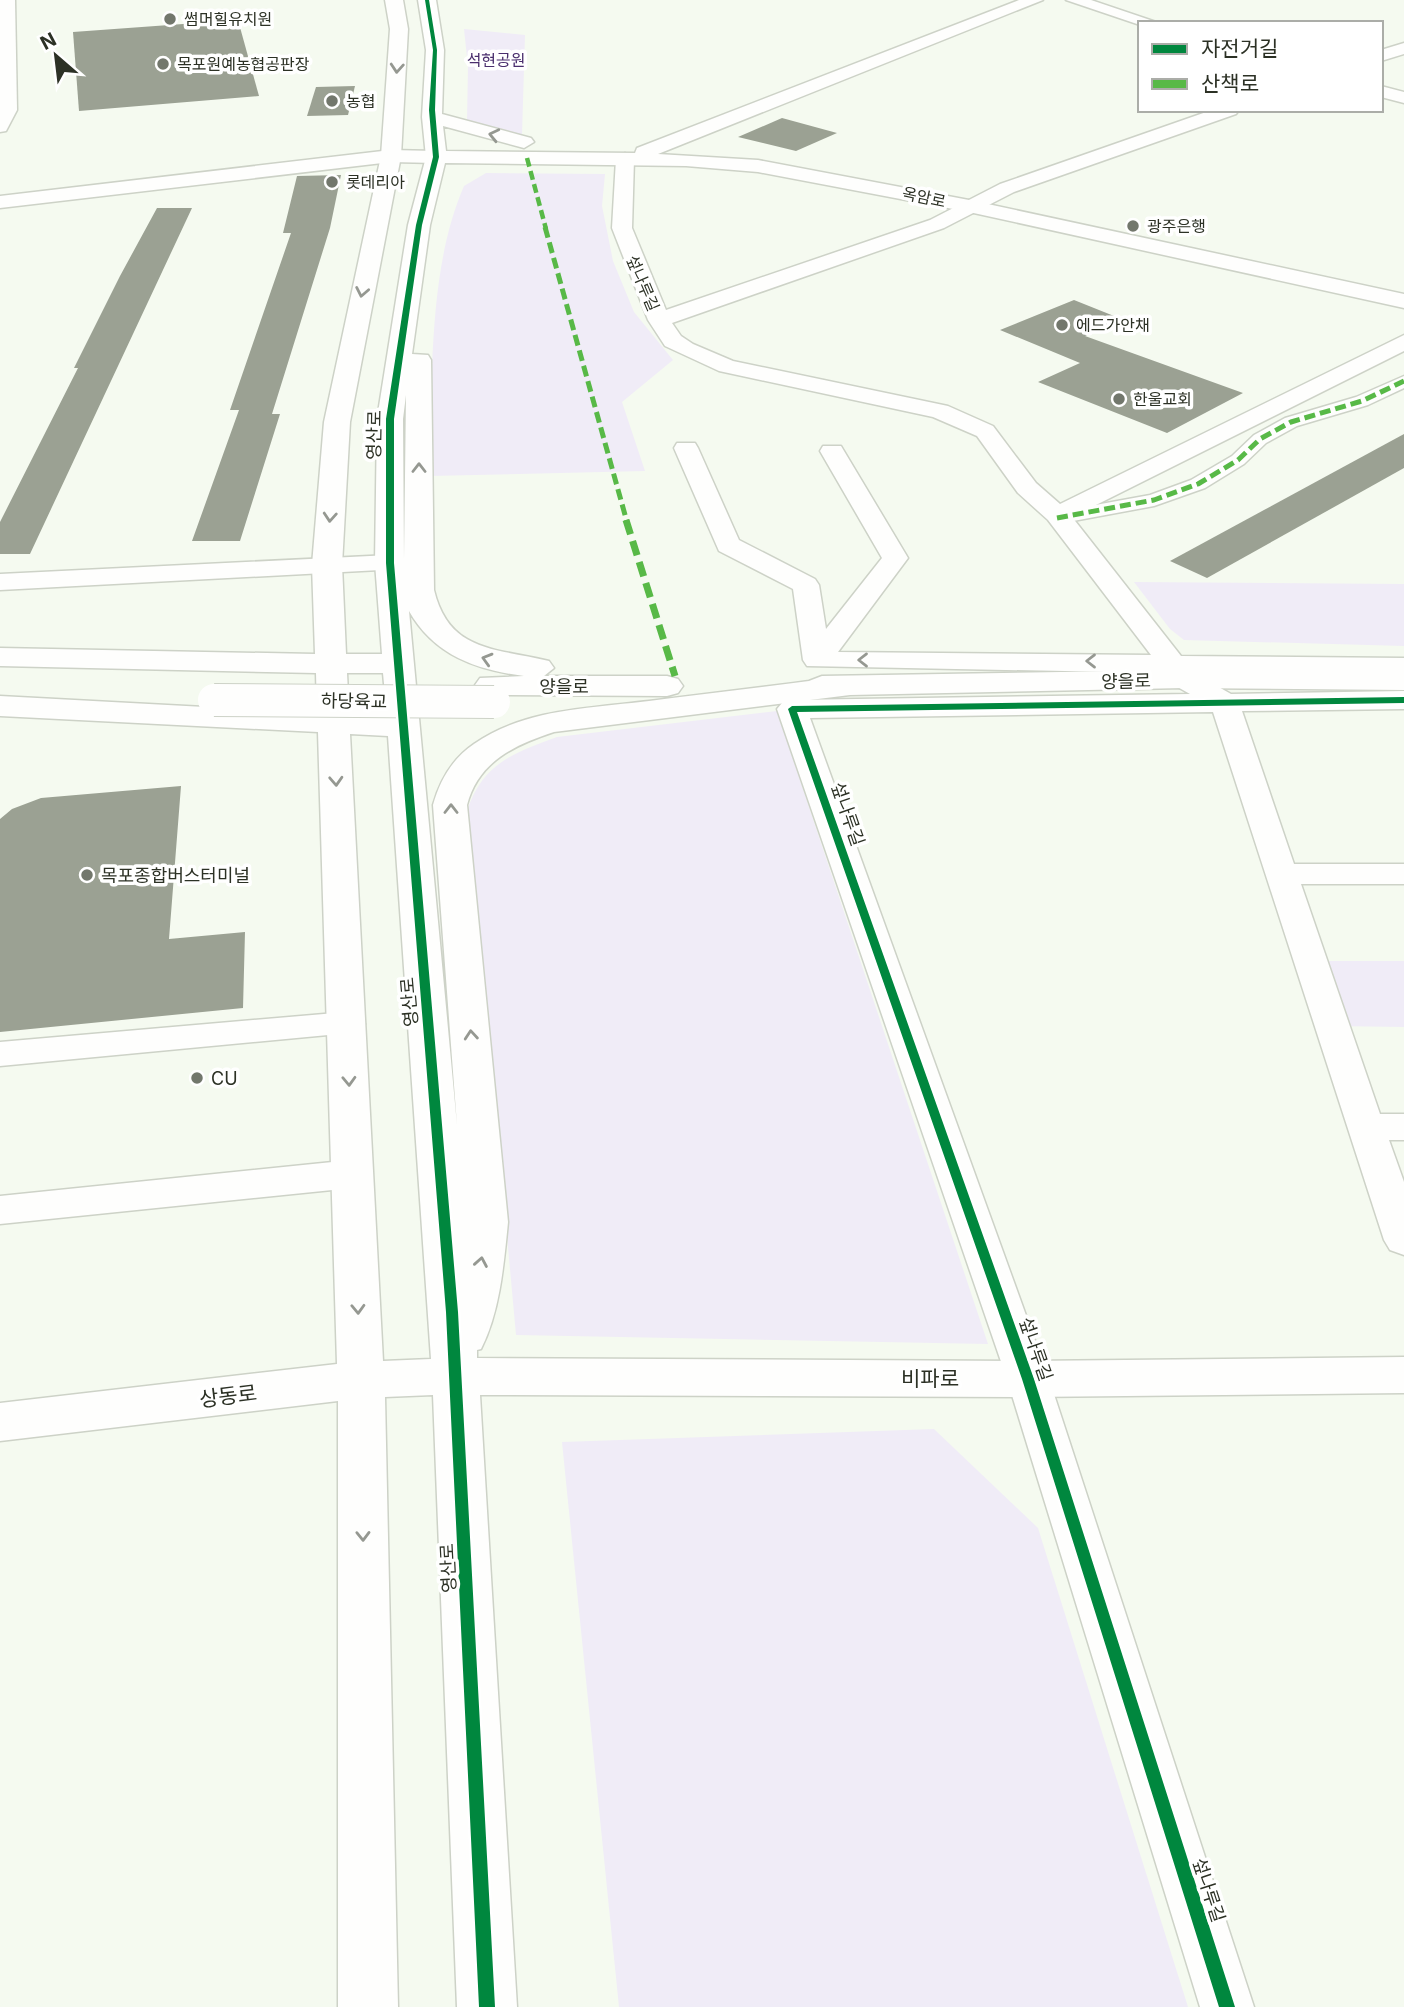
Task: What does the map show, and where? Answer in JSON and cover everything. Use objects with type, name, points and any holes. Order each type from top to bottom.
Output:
[{"type":"street","points":[[0,127],[8,110],[7,0]]},
{"type":"street","name":"영산로","points":[[369,2007],[361,1380],[327,565],[337,422],[391,156],[399,29],[394,0]]},
{"type":"street","name":"영산로","points":[[427,0],[435,50],[432,117],[436,157],[419,225],[390,419],[390,563],[456,1376],[487,2007]]},
{"type":"street","points":[[625,159],[1034,0]]},
{"type":"street","points":[[1074,0],[1144,21]]},
{"type":"street","points":[[1383,56],[1404,48]]},
{"type":"street","points":[[1383,92],[1404,98]]},
{"type":"street","points":[[659,320],[937,224],[1007,188],[1224,112]]},
{"type":"street","points":[[432,117],[460,127],[584,158]]},
{"type":"street","points":[[0,202],[391,156],[436,157]]},
{"type":"street","name":"옥암로","points":[[436,157],[625,159],[758,166],[969,206],[1404,301]]},
{"type":"street","name":"섶나루길","points":[[625,159],[622,228],[659,320],[673,341],[685,349],[727,366],[940,411],[973,423],[997,443],[1027,488],[1057,517],[1177,671]]},
{"type":"street","points":[[419,225],[419,590],[423,616],[432,628],[460,649],[520,666],[848,686]]},
{"type":"street","points":[[1057,517],[1404,342]]},
{"type":"street","points":[[1057,517],[1154,500],[1198,484],[1238,460],[1260,439],[1291,422],[1362,401],[1404,380]]},
{"type":"street","points":[[686,448],[728,545],[806,585],[817,660]]},
{"type":"street","points":[[817,660],[895,558],[832,451]]},
{"type":"street","points":[[0,582],[390,563]]},
{"type":"street","points":[[0,657],[399,664]]},
{"type":"street","points":[[817,660],[1177,671],[1404,667]]},
{"type":"street","points":[[0,671],[218,691]]},
{"type":"street","points":[[1177,671],[1224,702],[1404,700]]},
{"type":"street","name":"양을로","points":[[493,694],[848,686],[1177,671],[1404,681]]},
{"type":"street","points":[[456,1376],[482,1261],[486,1222],[450,805],[452,791],[472,762],[485,750],[506,739],[551,723],[848,686]]},
{"type":"street","points":[[0,689],[218,691]]},
{"type":"street","name":"하당육교","points":[[218,691],[493,694]]},
{"type":"street","points":[[1224,702],[1404,1240]]},
{"type":"street","name":"섶나루길","points":[[1224,702],[792,709],[1028,1378],[1227,2007]]},
{"type":"street","points":[[0,706],[404,727]]},
{"type":"street","points":[[1281,874],[1404,874]]},
{"type":"street","points":[[0,1054],[347,1024]]},
{"type":"street","points":[[1366,1126],[1404,1127]]},
{"type":"street","points":[[0,1210],[352,1174]]},
{"type":"street","name":"비파로","points":[[456,1376],[1028,1378],[1404,1375]]},
{"type":"street","name":"상동로","points":[[0,1422],[361,1380],[456,1376]]},
{"type":"green space","name":"석현공원","points":[[464,29],[525,35],[522,135],[467,120],[468,67]]},
{"type":"green space","points":[[486,173],[605,174],[602,206],[613,261],[634,312],[673,360],[622,402],[645,471],[429,476],[434,328],[443,254],[464,186]]},
{"type":"green space","points":[[1134,582],[1404,584],[1404,646],[1184,640],[1170,629]]},
{"type":"green space","points":[[777,711],[988,1344],[516,1335],[468,808],[483,780],[503,761],[557,737]]},
{"type":"green space","points":[[1311,961],[1404,961],[1404,1027],[1332,1026]]},
{"type":"green space","points":[[934,1429],[1038,1528],[1188,2007],[619,2007],[562,1442]]},
{"type":"building","name":"목포원예농협공판장","points":[[238,20],[259,96],[79,111],[73,32]]},
{"type":"building","name":"농협","points":[[355,86],[348,115],[307,116],[316,87]]},
{"type":"building","points":[[782,118],[837,133],[796,151],[738,137]]},
{"type":"building","points":[[341,175],[330,228],[272,414],[280,414],[240,541],[192,541],[239,410],[230,410],[291,233],[283,233],[297,176]]},
{"type":"building","points":[[157,208],[192,208],[30,554],[0,554],[0,522],[78,368],[74,368],[120,276]]},
{"type":"building","points":[[1074,300],[1124,320],[1085,336],[1243,393],[1167,433],[1038,382],[1080,363],[1000,330]]},
{"type":"building","points":[[1404,434],[1404,468],[1207,578],[1170,561]]},
{"type":"building","name":"목포종합버스터미널","points":[[181,786],[169,939],[245,932],[243,1008],[0,1032],[0,819],[12,809],[41,798]]},
{"type":"marked path","points":[[527,158],[610,469],[675,676]]},
{"type":"marked path","points":[[1057,518],[1154,500],[1198,484],[1238,460],[1260,439],[1291,422],[1362,401],[1404,381]]},
{"type":"cycle path","points":[[427,0],[435,50],[432,110],[436,157],[419,225],[390,419],[390,563],[452,1312],[487,2007]]},
{"type":"cycle path","points":[[1227,2007],[1028,1379],[792,709],[1404,700]]},
{"type":"place","name":"썸머힐유치원","points":[[170,19]]},
{"type":"place","name":"목포원예농협공판장","points":[[163,64]]},
{"type":"place","name":"농협","points":[[332,101]]},
{"type":"place","name":"롯데리아","points":[[332,182]]},
{"type":"place","name":"광주은행","points":[[1133,226]]},
{"type":"place","name":"에드가안채","points":[[1062,325]]},
{"type":"place","name":"한울교회","points":[[1119,399]]},
{"type":"place","name":"목포종합버스터미널","points":[[87,875]]},
{"type":"place","name":"CU","points":[[197,1078]]}]
